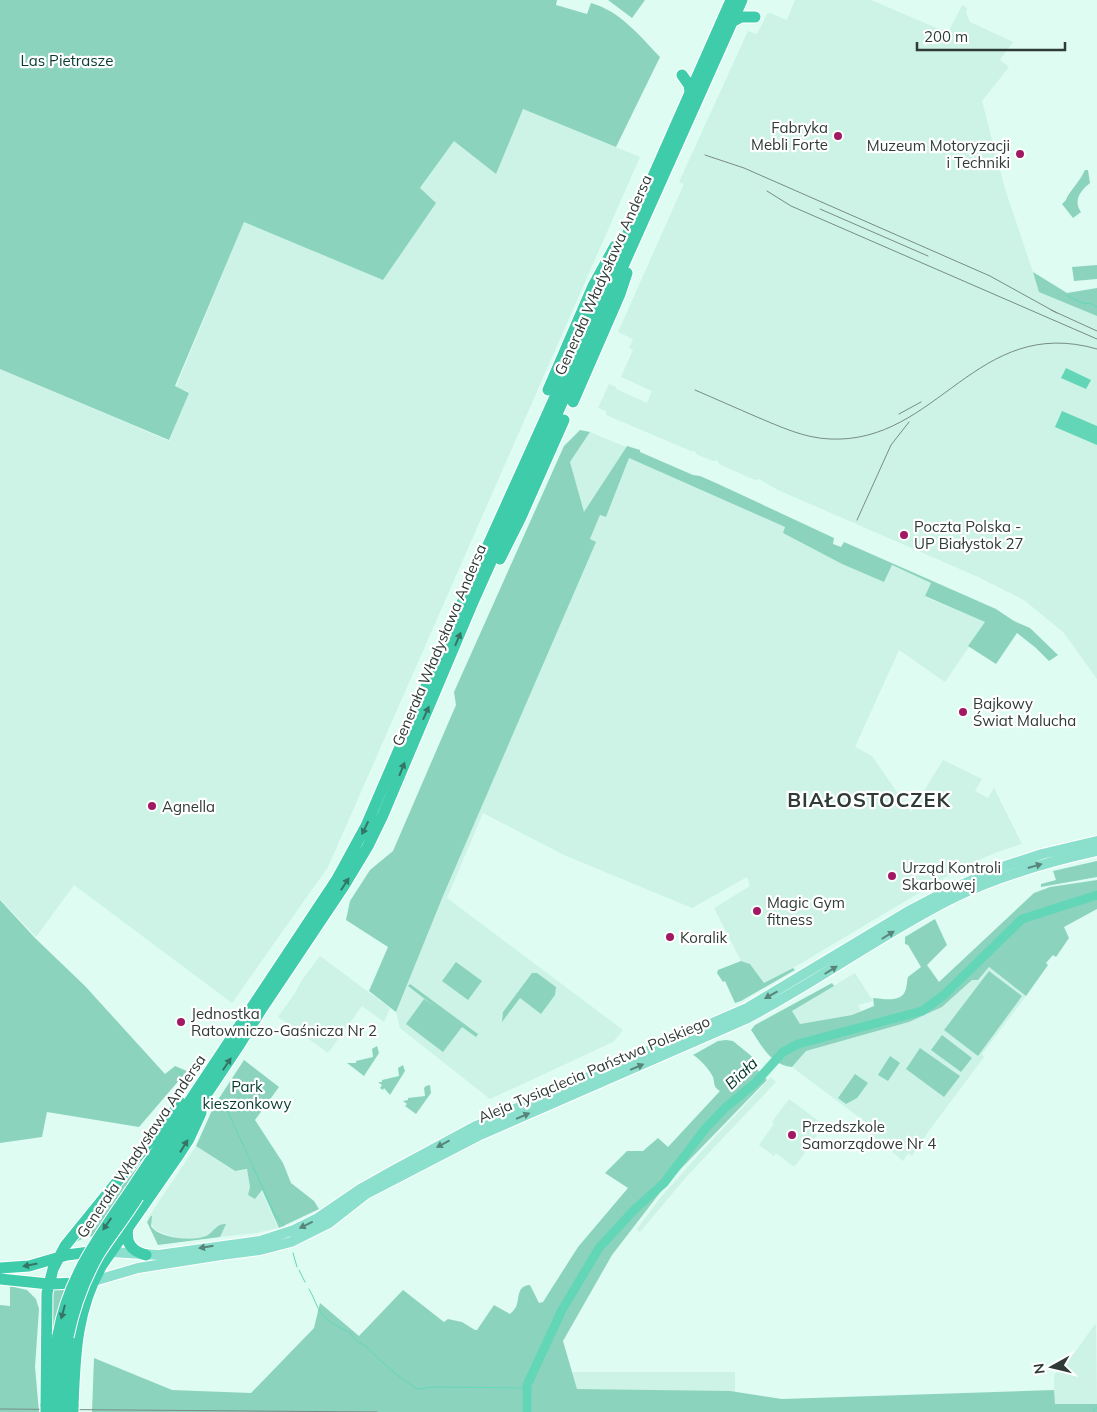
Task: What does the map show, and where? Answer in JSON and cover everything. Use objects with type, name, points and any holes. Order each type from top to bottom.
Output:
[{"type":"highway","name":"Generała Władysława Andersa","points":[[641,214],[690,92],[689,85],[682,75],[700,71],[730,0]]},
{"type":"highway","name":"Generała Władysława Andersa","points":[[60,1409],[56,1354],[63,1336],[67,1298],[90,1260],[196,1102],[238,1047],[344,886],[368,846],[469,599],[641,214],[743,0]]},
{"type":"highway","points":[[732,22],[742,17],[755,17],[743,0]]},
{"type":"highway","points":[[548,390],[598,276],[627,225],[641,214]]},
{"type":"highway","points":[[573,402],[620,294],[641,231],[641,214]]},
{"type":"highway","points":[[475,566],[467,586],[469,599],[483,590],[512,536],[564,420]]},
{"type":"highway","points":[[46,1308],[48,1284],[58,1257],[64,1248],[183,1100],[196,1102],[201,1114],[189,1139],[111,1252],[94,1281],[81,1316],[60,1409]]},
{"type":"highway","points":[[128,1228],[126,1234],[130,1246],[147,1261]]},
{"type":"highway","points":[[0,1273],[0,1268],[29,1266],[85,1251],[111,1252]]},
{"type":"highway","points":[[0,1279],[48,1284],[94,1281]]},
{"type":"highway","points":[[27,1282],[38,1291],[44,1300],[60,1409]]},
{"type":"main road","name":"Aleja Tysiąclecia Państwa Polskiego","points":[[94,1281],[127,1271],[147,1261],[260,1240],[294,1230],[318,1218],[362,1188],[394,1170],[477,1131],[653,1055],[810,977],[901,916],[949,890],[1005,866],[1077,850],[1097,841]]},
{"type":"main road","name":"Aleja Tysiąclecia Państwa Polskiego","points":[[1077,850],[1097,851]]},
{"type":"main road","name":"Aleja Tysiąclecia Państwa Polskiego","points":[[111,1252],[147,1261]]},
{"type":"shaded area","points":[[795,0],[871,0],[948,33],[962,5],[967,8],[966,13],[970,22],[1013,42],[1000,60],[1009,67],[982,101],[1005,189],[1034,275],[1067,293],[1097,305],[1097,679],[1064,633],[1024,600],[976,576],[778,490],[759,479],[755,480],[719,464],[717,460],[713,461],[696,454],[695,451],[606,415],[606,411],[598,408],[609,384],[647,403],[652,391],[621,377],[633,350],[629,348],[633,339],[618,332],[684,184],[679,182],[748,31],[757,34],[767,14],[770,13],[787,20]]},
{"type":"shaded area","points":[[523,109],[640,157],[328,867],[232,1003],[74,885],[36,937],[0,899],[0,369],[169,441],[189,392],[176,387],[244,222],[290,241],[435,203],[420,189],[454,141]]},
{"type":"shaded area","points":[[1066,368],[1091,380],[1086,389],[1061,378]]},
{"type":"shaded area","points":[[1062,411],[1097,426],[1097,445],[1055,427]]},
{"type":"shaded area","points":[[590,432],[626,447],[584,513],[570,462]]},
{"type":"shaded area","points":[[629,458],[785,527],[783,533],[842,564],[884,582],[892,565],[931,583],[925,597],[986,622],[945,682],[899,650],[855,747],[872,756],[911,812],[943,760],[982,779],[975,791],[988,798],[994,788],[1022,844],[997,852],[961,868],[793,968],[764,983],[750,964],[741,961],[714,908],[750,886],[747,877],[692,908],[564,855],[483,813],[447,898],[623,1030],[613,1042],[490,1099],[400,1028],[396,1012],[443,896],[595,542],[590,539],[600,515],[606,517]]},
{"type":"shaded area","points":[[320,956],[390,1008],[384,1022],[362,1006],[328,1053],[278,1017]]},
{"type":"shaded area","points":[[989,967],[1026,996],[982,1054],[984,1057],[912,1156],[908,1153],[903,1161],[869,1133],[872,1127],[792,1067],[806,1051],[909,1022],[942,1007],[972,980],[978,980]]},
{"type":"shaded area","points":[[855,973],[873,1001],[858,1005],[861,1011],[852,1015],[800,1024],[792,1011]]},
{"type":"shaded area","points":[[771,1077],[776,1082],[687,1176],[640,1232],[637,1229],[660,1198]]},
{"type":"shaded area","name":"Przedszkole Samorządowe Nr 4","points":[[789,1099],[824,1125],[796,1165],[793,1166],[776,1153],[774,1156],[759,1145],[774,1124],[772,1122]]},
{"type":"shaded area","points":[[196,1146],[234,1171],[247,1170],[250,1187],[248,1195],[255,1199],[261,1190],[278,1228],[256,1233],[184,1241],[155,1230],[148,1218]]},
{"type":"shaded area","points":[[1096,1323],[1097,1404],[1054,1404],[1054,1375],[1075,1352]]},
{"type":"shaded area","points":[[572,1372],[735,1372],[735,1392],[577,1389]]},
{"type":"green space","name":"Las Pietrasze","points":[[0,0],[557,0],[556,5],[587,14],[591,3],[611,12],[629,25],[660,57],[616,147],[523,109],[496,174],[454,141],[420,188],[436,203],[383,280],[244,222],[175,386],[189,393],[169,440],[0,369]]},
{"type":"green space","points":[[608,0],[645,0],[632,18]]},
{"type":"green space","points":[[1085,170],[1088,170],[1090,183],[1079,196],[1078,204],[1081,212],[1073,218],[1062,204]]},
{"type":"green space","points":[[1097,265],[1097,279],[1074,281],[1072,267]]},
{"type":"green space","points":[[1033,272],[1067,293],[1097,288],[1097,316],[1039,292]]},
{"type":"green space","points":[[580,430],[590,432],[570,462],[584,512],[627,446],[716,483],[834,538],[833,544],[841,547],[844,542],[996,609],[1014,621],[1030,628],[1058,655],[1049,661],[1017,633],[996,664],[968,646],[985,622],[925,596],[931,583],[892,565],[884,582],[842,564],[783,533],[785,527],[629,458],[606,517],[600,515],[590,539],[596,542],[443,896],[396,1012],[369,991],[388,947],[346,920],[350,901],[370,870],[393,851],[456,705],[454,692],[564,446]]},
{"type":"green space","points":[[1097,861],[1097,877],[1041,887],[1041,884],[1056,880],[1053,871]]},
{"type":"green space","points":[[1097,880],[1097,909],[1064,927],[1069,938],[1056,957],[1053,955],[1046,963],[1048,965],[1026,996],[989,967],[978,980],[972,980],[942,1007],[909,1022],[806,1051],[792,1067],[778,1063],[773,1059],[751,1030],[755,1025],[832,983],[834,986],[792,1011],[800,1024],[852,1015],[874,1006],[873,998],[893,999],[901,996],[906,989],[908,977],[921,967],[908,945],[905,944],[905,937],[935,919],[947,945],[927,965],[939,982],[1034,893],[1050,887]]},
{"type":"green space","points":[[0,900],[35,938],[85,986],[165,1074],[175,1066],[187,1071],[139,1127],[47,1112],[42,1137],[0,1143]]},
{"type":"green space","points":[[741,961],[750,964],[764,983],[793,968],[795,970],[735,1003],[725,981],[723,982],[717,973],[718,970]]},
{"type":"green space","points":[[456,962],[482,981],[468,1000],[442,981]]},
{"type":"green space","points":[[989,971],[1022,996],[978,1056],[944,1030]]},
{"type":"green space","points":[[532,973],[537,973],[556,987],[555,995],[541,1014],[520,998],[502,1022],[503,1012]]},
{"type":"green space","points":[[410,984],[478,1034],[476,1037],[462,1027],[443,1052],[406,1024],[424,999],[434,1006],[408,986]]},
{"type":"green space","points":[[942,1035],[972,1058],[961,1072],[931,1050]]},
{"type":"green space","points":[[718,1041],[733,1041],[755,1059],[751,1063],[767,1080],[669,1181],[612,1255],[563,1341],[577,1389],[730,1391],[782,1399],[1054,1390],[1055,1404],[1097,1404],[1097,1412],[92,1412],[94,1358],[172,1390],[251,1393],[314,1328],[320,1303],[359,1336],[403,1290],[444,1322],[448,1319],[462,1322],[475,1330],[477,1330],[494,1305],[510,1314],[516,1307],[520,1290],[526,1286],[530,1285],[539,1303],[543,1302],[578,1247],[628,1188],[605,1173],[627,1151],[643,1151],[658,1138],[668,1147],[720,1091],[715,1087],[713,1077],[709,1071],[693,1055]]},
{"type":"green space","points":[[377,1046],[379,1053],[364,1076],[347,1063],[356,1063],[356,1061],[373,1057],[372,1049]]},
{"type":"green space","points":[[920,1048],[960,1076],[944,1097],[906,1069]]},
{"type":"green space","points":[[890,1056],[900,1063],[888,1081],[878,1075]]},
{"type":"green space","name":"Park kieszonkowy","points":[[244,1060],[279,1087],[255,1120],[283,1163],[291,1183],[314,1201],[319,1209],[279,1228],[262,1190],[255,1199],[248,1195],[250,1187],[247,1169],[235,1171],[196,1146],[214,1106]]},
{"type":"green space","points":[[403,1065],[405,1071],[390,1095],[384,1088],[383,1090],[380,1088],[382,1085],[378,1082],[399,1076],[398,1068]]},
{"type":"green space","points":[[855,1074],[868,1083],[857,1098],[846,1104],[838,1098]]},
{"type":"green space","points":[[430,1085],[431,1093],[416,1114],[405,1106],[407,1104],[403,1101],[408,1100],[408,1098],[425,1096],[424,1088]]},
{"type":"green space","points":[[174,1115],[93,1236],[86,1237],[70,1245]]},
{"type":"green space","points":[[151,1216],[151,1226],[155,1230],[175,1238],[203,1237],[219,1225],[226,1224],[220,1237],[158,1245],[147,1222]]},
{"type":"green space","points":[[10,1286],[27,1290],[36,1299],[39,1309],[35,1367],[39,1412],[0,1412],[0,1305],[10,1306]]},
{"type":"green space","points":[[51,1288],[66,1288],[56,1319],[54,1333],[49,1333]]},
{"type":"waterway","points":[[1066,295],[1084,304],[1089,303],[1097,307]]},
{"type":"waterway","name":"Biała","points":[[527,1412],[527,1385],[562,1310],[599,1248],[634,1210],[664,1183],[705,1129],[725,1108],[755,1083],[783,1052],[798,1044],[922,1011],[944,995],[1022,919],[1097,895]]},
{"type":"waterway","points":[[178,1070],[183,1076],[190,1079]]},
{"type":"waterway","points":[[220,1098],[275,1215],[284,1226]]},
{"type":"waterway","points":[[293,1253],[297,1267]]},
{"type":"waterway","points":[[299,1270],[305,1282]]},
{"type":"waterway","points":[[309,1289],[324,1317],[352,1335],[390,1370],[417,1389],[434,1387],[527,1388]]},
{"type":"waterway","points":[[1094,1412],[1094,1408],[1097,1408]]},
{"type":"railway","points":[[705,155],[744,168],[990,276],[1057,313]]},
{"type":"railway","points":[[767,191],[791,206],[1097,339]]},
{"type":"railway","points":[[820,209],[928,256]]},
{"type":"railway","points":[[1051,310],[1097,331]]},
{"type":"railway","points":[[695,390],[793,431],[811,437],[830,439],[868,435],[900,422],[988,363],[1019,349],[1055,343],[1097,349]]},
{"type":"railway","points":[[899,414],[921,402]]},
{"type":"railway","points":[[857,520],[891,445],[909,422]]},
{"type":"railway","points":[[0,1409],[377,1412]]},
{"type":"place","name":"Fabryka Mebli Forte","points":[[838,136]]},
{"type":"place","name":"Muzeum Motoryzacji i Techniki","points":[[1020,154]]},
{"type":"place","name":"Poczta Polska - UP Białystok 27","points":[[904,535]]},
{"type":"place","name":"Bajkowy Świat Malucha","points":[[963,712]]},
{"type":"place","name":"Agnella","points":[[152,806]]},
{"type":"place","name":"Urząd Kontroli Skarbowej","points":[[892,876]]},
{"type":"place","name":"Magic Gym fitness","points":[[757,911]]},
{"type":"place","name":"Koralik","points":[[670,937]]},
{"type":"place","name":"Jednostka Ratowniczo-Gaśnicza Nr 2","points":[[181,1022]]},
{"type":"place","name":"Przedszkole Samorządowe Nr 4","points":[[792,1135]]},
{"type":"district","name":"BIAŁOSTOCZEK","points":[[869,799]]}]
